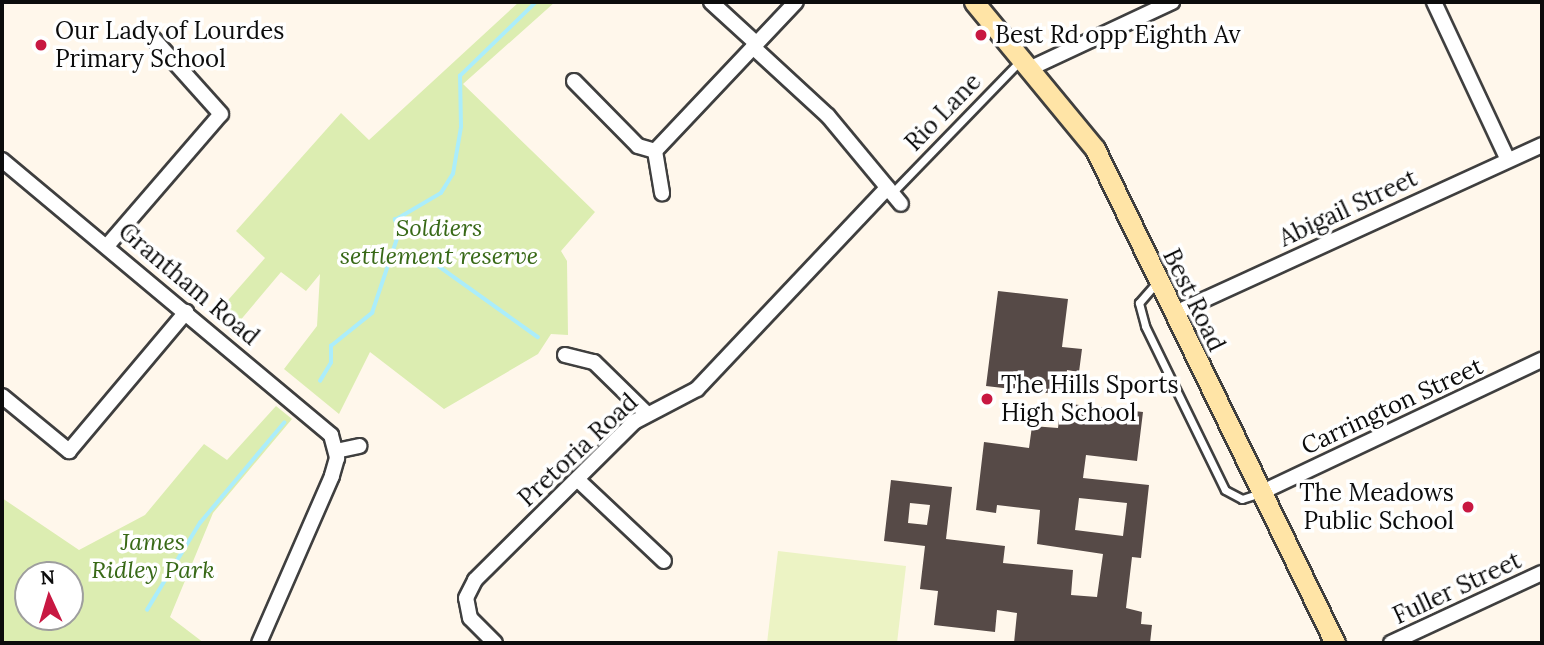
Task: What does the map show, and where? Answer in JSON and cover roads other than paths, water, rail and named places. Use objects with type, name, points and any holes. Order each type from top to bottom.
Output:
[{"type":"main road","name":"Best Road","points":[[974,2],[1027,63],[1095,149],[1335,643]]},
{"type":"street","points":[[711,2],[828,116],[893,195]]},
{"type":"street","points":[[655,151],[796,2]]},
{"type":"street","points":[[1027,63],[1172,2]]},
{"type":"street","points":[[1434,2],[1508,160]]},
{"type":"street","points":[[107,246],[221,114],[152,37]]},
{"type":"street","points":[[574,80],[638,146],[655,151]]},
{"type":"street","name":"Abigail Street","points":[[1173,314],[1542,145]]},
{"type":"street","points":[[655,151],[662,193]]},
{"type":"street","name":"Grantham Road","points":[[2,160],[321,424],[336,451]]},
{"type":"street","name":"Pretoria Road","points":[[495,643],[470,618],[466,598],[475,580],[646,413],[693,393],[893,195]]},
{"type":"street","points":[[2,396],[69,451],[186,312]]},
{"type":"street","points":[[565,355],[594,362],[646,413]]},
{"type":"street","name":"Carrington Street","points":[[1261,493],[1542,360]]},
{"type":"street","points":[[259,643],[332,476],[336,451],[359,446]]},
{"type":"street","points":[[578,480],[664,561]]},
{"type":"street","name":"Fuller Street","points":[[1391,643],[1542,573]]},
{"type":"lane","name":"Rio Lane","points":[[893,195],[1027,63]]},
{"type":"lane","points":[[1158,281],[1139,303],[1151,338],[1225,490],[1242,499],[1261,493]]},
{"type":"waterway","points":[[320,381],[331,363],[331,346],[372,313],[399,233],[395,220],[441,193],[453,174],[461,127],[460,76],[536,2]]},
{"type":"waterway","points":[[437,265],[538,337]]},
{"type":"waterway","points":[[147,610],[200,523],[284,423]]},
{"type":"place","name":"Best Rd opp Eighth Av","points":[[981,35]]},
{"type":"place","name":"Our Lady of Lourdes Primary School","points":[[41,45]]},
{"type":"place","name":"The Hills Sports High School","points":[[987,399]]},
{"type":"place","name":"The Meadows Public School","points":[[1468,507]]},
{"type":"park label","name":"Soldiers settlement reserve","points":[[439,242]]},
{"type":"park label","name":"James Ridley Park","points":[[153,556]]}]
